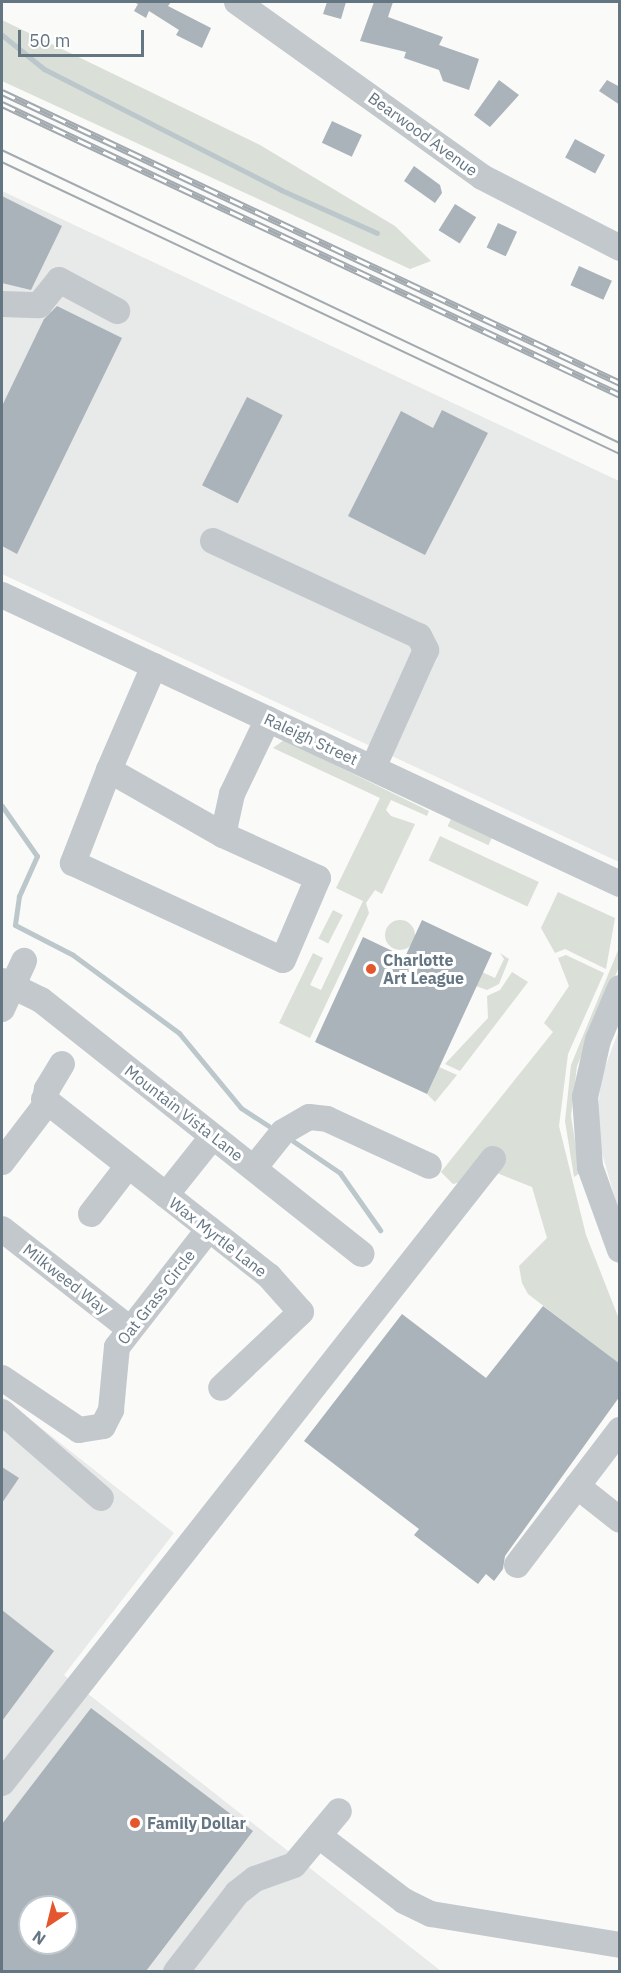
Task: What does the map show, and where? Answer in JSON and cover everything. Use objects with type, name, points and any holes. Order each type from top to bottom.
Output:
[{"type":"street","name":"Bearwood Avenue","points":[[237,2],[482,177],[620,248]]},
{"type":"street","points":[[2,304],[39,305],[58,280],[117,311]]},
{"type":"street","points":[[213,541],[419,636],[426,650],[373,768]]},
{"type":"street","name":"Raleigh Street","points":[[2,595],[620,884]]},
{"type":"street","points":[[109,770],[223,835],[318,878],[283,960],[73,863],[109,770],[154,666]]},
{"type":"street","points":[[223,835],[232,794],[268,719]]},
{"type":"street","points":[[5,992],[24,961]]},
{"type":"street","points":[[620,988],[598,1040],[585,1097],[590,1167],[620,1250]]},
{"type":"street","name":"Mountain Vista Lane","points":[[5,992],[41,1000],[362,1254]]},
{"type":"street","points":[[2,1162],[44,1107],[44,1099],[62,1065]]},
{"type":"street","name":"Wax Myrtle Lane","points":[[44,1099],[269,1276],[301,1312],[221,1388]]},
{"type":"street","points":[[254,1168],[287,1127],[309,1117],[327,1119],[429,1166]]},
{"type":"street","points":[[166,1196],[213,1136]]},
{"type":"street","points":[[2,1783],[493,1159]]},
{"type":"street","points":[[91,1214],[128,1166]]},
{"type":"street","name":"Milkweed Way","points":[[2,1229],[130,1329]]},
{"type":"street","name":"Oat Grass Circle","points":[[2,1378],[79,1430],[93,1431],[108,1420],[113,1356],[130,1329],[209,1229]]},
{"type":"street","points":[[2,1412],[101,1498]]},
{"type":"street","points":[[517,1565],[620,1430]]},
{"type":"street","points":[[577,1486],[620,1520]]},
{"type":"street","points":[[176,1971],[237,1893],[255,1879],[294,1865],[339,1811]]},
{"type":"street","points":[[320,1836],[404,1900],[431,1914],[620,1945]]},
{"type":"shaded area","points":[[2,20],[260,145],[395,226],[431,261],[410,269],[2,81]]},
{"type":"shaded area","points":[[2,191],[619,481],[619,862],[2,574]]},
{"type":"shaded area","points":[[284,740],[429,811],[427,816],[391,800],[386,810],[391,816],[415,824],[382,894],[375,890],[366,903],[369,913],[310,1038],[279,1023],[313,953],[323,958],[310,985],[321,990],[363,901],[336,888],[380,798],[273,748]]},
{"type":"shaded area","points":[[451,819],[492,838],[488,845],[448,826]]},
{"type":"shaded area","points":[[440,836],[539,882],[527,907],[429,860]]},
{"type":"shaded area","points":[[558,892],[615,918],[606,969],[565,949],[555,953],[541,928]]},
{"type":"shaded area","points":[[333,910],[343,915],[328,944],[318,939]]},
{"type":"shaded area","points":[[400,920],[410,925],[415,935],[410,945],[400,950],[390,945],[385,935],[390,925]]},
{"type":"shaded area","points":[[619,948],[619,967],[577,1066],[571,1116],[580,1173],[574,1177],[565,1121],[571,1065]]},
{"type":"shaded area","points":[[500,953],[509,959],[499,984],[487,990],[476,986],[482,972],[495,978],[504,959]]},
{"type":"shaded area","points":[[566,955],[604,973],[568,1054],[559,1126],[586,1235],[619,1319],[619,1364],[528,1294],[522,1283],[519,1266],[547,1238],[532,1187],[497,1173],[453,1184],[441,1172],[553,1032],[544,1023],[569,986],[558,958]]},
{"type":"shaded area","points":[[512,972],[528,982],[460,1071],[445,1064],[488,1018],[487,996],[500,990]]},
{"type":"shaded area","points":[[619,1030],[619,1212],[598,1139],[598,1106],[602,1075]]},
{"type":"shaded area","points":[[439,1067],[457,1075],[435,1102],[427,1094]]},
{"type":"shaded area","points":[[2,1397],[174,1533],[64,1675],[441,1971],[2,1971]]},
{"type":"building","points":[[133,2],[171,2],[168,6],[211,28],[202,48],[176,35],[179,30],[149,11],[146,18],[134,11],[138,4]]},
{"type":"building","points":[[327,2],[346,2],[341,19],[323,14]]},
{"type":"building","points":[[374,2],[393,2],[388,17],[443,37],[439,45],[479,59],[469,90],[443,81],[439,70],[404,58],[406,52],[360,41]]},
{"type":"building","points":[[499,80],[519,95],[490,127],[474,115]]},
{"type":"building","points":[[607,80],[620,87],[620,105],[599,91]]},
{"type":"building","points":[[332,121],[362,135],[352,157],[322,143]]},
{"type":"building","points":[[575,139],[605,155],[595,174],[565,158]]},
{"type":"building","points":[[414,166],[440,185],[442,193],[435,203],[404,181]]},
{"type":"building","points":[[2,196],[62,226],[31,290],[2,283]]},
{"type":"building","points":[[455,204],[476,217],[460,244],[439,230]]},
{"type":"building","points":[[498,223],[517,232],[506,256],[487,247]]},
{"type":"building","points":[[579,266],[612,281],[603,300],[570,285]]},
{"type":"building","points":[[57,306],[122,338],[17,554],[2,546],[2,406],[44,319]]},
{"type":"building","points":[[247,397],[283,415],[238,503],[202,485]]},
{"type":"building","points":[[442,410],[488,433],[425,555],[348,516],[401,411],[433,428]]},
{"type":"building","points":[[422,920],[492,953],[427,1094],[315,1042],[363,937],[405,957]]},
{"type":"building","points":[[543,1306],[620,1364],[620,1396],[505,1556],[503,1569],[494,1581],[486,1574],[478,1584],[414,1535],[419,1529],[304,1441],[402,1314],[486,1378]]},
{"type":"building","points":[[2,1467],[19,1478],[2,1503]]},
{"type":"building","points":[[2,1610],[54,1651],[2,1721]]},
{"type":"building","points":[[91,1708],[253,1831],[146,1971],[2,1971],[2,1824]]},
{"type":"waterway","points":[[2,35],[44,69],[281,190],[377,233]]},
{"type":"waterway","points":[[2,806],[37,856],[19,896],[15,925],[73,955],[179,1033],[241,1108],[269,1126]]},
{"type":"waterway","points":[[293,1141],[340,1173],[380,1230]]},
{"type":"tram line","points":[[2,150],[620,443]]},
{"type":"tram line","points":[[2,162],[620,454]]},
{"type":"railway","points":[[2,92],[620,383]]},
{"type":"railway","points":[[2,104],[620,395]]},
{"type":"place","name":"Charlotte Art League","points":[[371,969]]},
{"type":"place","name":"Family Dollar","points":[[135,1823]]}]
